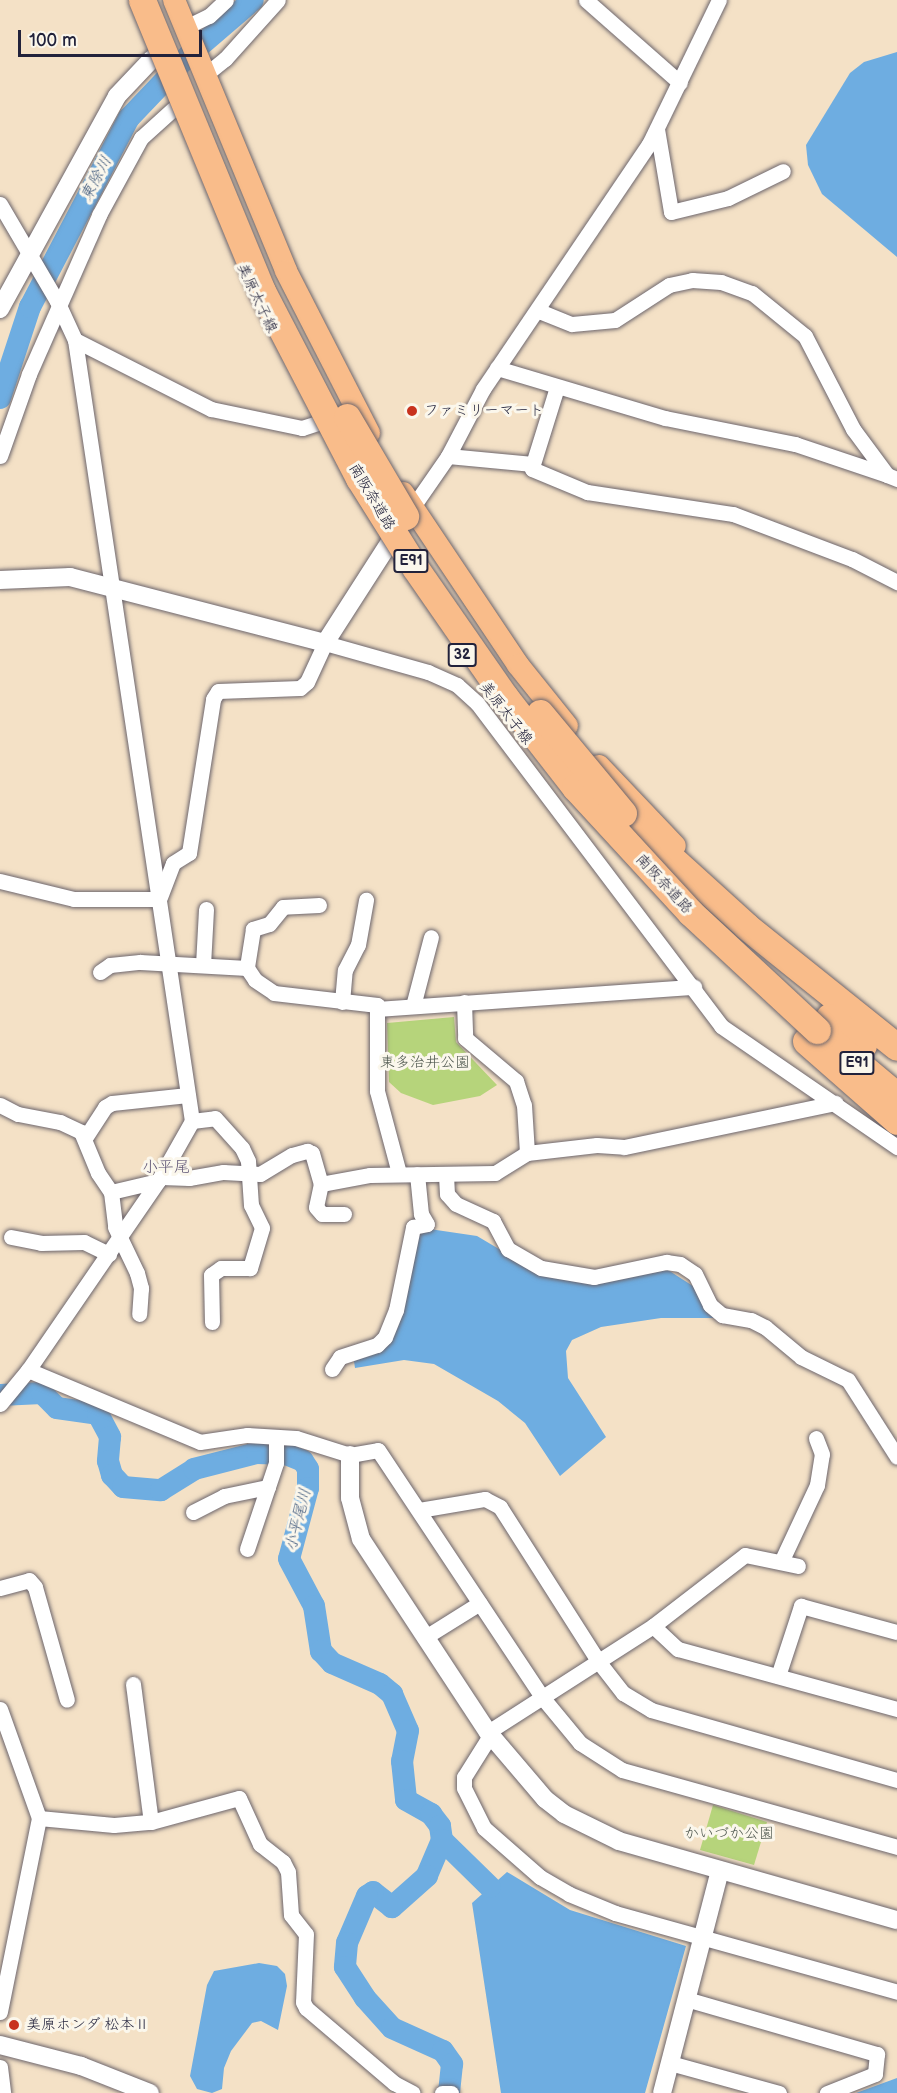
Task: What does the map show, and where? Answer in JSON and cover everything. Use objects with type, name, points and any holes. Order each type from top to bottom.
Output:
[{"type":"highway","name":"南阪奈道路","points":[[142,0],[214,182],[309,387],[416,569],[505,697],[575,787],[691,913],[752,972],[897,1096]]},
{"type":"highway","name":"南阪奈道路","points":[[161,0],[279,284],[376,469],[514,682],[626,817],[730,927],[829,1017],[897,1072]]},
{"type":"highway","points":[[575,787],[735,969],[846,1078],[897,1121]]},
{"type":"highway","points":[[626,817],[746,926],[897,1047]]},
{"type":"main road","name":"美原太子線","points":[[131,0],[152,61],[250,286],[317,423],[388,544],[464,657],[566,787],[762,988],[830,1054],[897,1110]]},
{"type":"main road","name":"32","points":[[174,0],[286,271],[385,464],[518,665],[600,767],[734,902],[897,1035]]},
{"type":"street","points":[[188,31],[226,0]]},
{"type":"street","points":[[203,70],[225,59],[278,0]]},
{"type":"street","points":[[586,0],[680,83]]},
{"type":"street","points":[[159,899],[173,863],[189,853],[213,699],[218,691],[300,688],[307,682],[325,643],[447,456],[497,369],[539,311],[657,129],[719,0]]},
{"type":"street","points":[[0,309],[32,258],[117,96],[152,61]]},
{"type":"street","points":[[0,456],[58,303],[141,138],[171,104]]},
{"type":"street","points":[[657,129],[671,212],[728,198],[783,171]]},
{"type":"street","points":[[0,204],[58,303],[75,340],[192,1121],[160,1179],[28,1370],[0,1404]]},
{"type":"street","points":[[539,311],[572,324],[615,320],[669,285],[692,280],[722,282],[752,293],[805,336],[853,429],[892,477]]},
{"type":"street","points":[[75,340],[211,409],[302,428],[317,423]]},
{"type":"street","points":[[497,369],[665,418],[795,444],[892,477]]},
{"type":"street","points":[[557,387],[532,469],[587,492],[733,514],[852,559],[897,582]]},
{"type":"street","points":[[447,456],[533,464]]},
{"type":"street","points":[[0,580],[70,577],[111,586],[428,672],[457,685],[471,697],[694,987],[721,1026],[897,1147]]},
{"type":"street","points":[[0,880],[74,899],[159,899]]},
{"type":"street","points":[[342,1002],[345,970],[358,945],[366,900]]},
{"type":"street","points":[[319,905],[283,908],[268,924],[253,929],[247,968],[255,980],[274,993],[377,1005],[378,1101],[391,1132],[399,1173]]},
{"type":"street","points":[[203,965],[206,909]]},
{"type":"street","points":[[414,1006],[417,981],[431,937]]},
{"type":"street","points":[[100,972],[121,963],[167,963],[247,968]]},
{"type":"street","points":[[377,1009],[694,987]]},
{"type":"street","points":[[464,1002],[465,1038],[516,1081],[524,1105],[527,1153]]},
{"type":"street","points":[[85,1138],[105,1107],[112,1103],[188,1095]]},
{"type":"street","points":[[321,1185],[399,1173],[446,1176],[495,1173],[527,1153],[597,1145],[624,1147],[835,1103]]},
{"type":"street","points":[[0,1105],[18,1114],[75,1127],[85,1138],[90,1156],[111,1192],[119,1236],[132,1258],[141,1288],[139,1314]]},
{"type":"street","points":[[192,1121],[215,1118],[243,1148],[249,1176],[251,1205],[262,1228],[250,1268],[221,1268],[211,1275],[212,1322]]},
{"type":"street","points":[[111,1192],[160,1179],[189,1178],[223,1172],[249,1176],[307,1151],[312,1153],[321,1185],[316,1207],[322,1214],[344,1214]]},
{"type":"street","points":[[332,1369],[340,1357],[377,1345],[385,1337],[396,1310],[413,1227],[427,1224],[421,1214],[417,1174]]},
{"type":"street","points":[[446,1176],[447,1194],[456,1204],[493,1221],[508,1249],[542,1268],[594,1277],[666,1262],[680,1264],[695,1274],[710,1305],[723,1315],[751,1320],[806,1361],[848,1380],[897,1457]]},
{"type":"street","points":[[11,1237],[41,1243],[84,1242],[109,1254]]},
{"type":"street","points":[[28,1370],[200,1442],[247,1435],[296,1438],[350,1455],[378,1450],[542,1697],[580,1743],[622,1770],[897,1847]]},
{"type":"street","points":[[247,1549],[276,1463],[276,1437]]},
{"type":"street","points":[[781,1562],[818,1485],[822,1454],[816,1438]]},
{"type":"street","points":[[350,1455],[350,1498],[361,1539],[490,1733],[530,1784],[564,1814],[619,1842],[897,1920]]},
{"type":"street","points":[[193,1512],[224,1496],[268,1487]]},
{"type":"street","points":[[419,1510],[485,1498],[500,1507],[598,1661],[623,1693],[651,1710],[897,1780]]},
{"type":"street","points":[[798,1566],[745,1555],[653,1626],[490,1733],[464,1777],[464,1788],[484,1828],[540,1877],[569,1894],[615,1913],[897,1992]]},
{"type":"street","points":[[0,1588],[29,1580],[35,1587],[67,1700]]},
{"type":"street","points":[[427,1636],[480,1602]]},
{"type":"street","points":[[778,1676],[801,1606],[897,1632]]},
{"type":"street","points":[[653,1626],[678,1649],[897,1709]]},
{"type":"street","points":[[133,1684],[151,1822]]},
{"type":"street","points":[[0,1709],[4,1735],[39,1818],[0,2012]]},
{"type":"street","points":[[39,1818],[114,1824],[151,1822],[239,1798],[260,1844],[283,1862],[288,1872],[291,1915],[306,1934],[303,2002],[306,2008],[394,2083],[413,2093]]},
{"type":"street","points":[[662,2093],[720,1870]]},
{"type":"street","points":[[686,2000],[877,2054],[875,2074],[826,2093]]},
{"type":"street","points":[[0,2046],[81,2066],[150,2093]]},
{"type":"street","points":[[670,2063],[779,2093]]},
{"type":"street","points":[[0,2067],[3,2093]]},
{"type":"green space","name":"東多治井公園","points":[[454,1017],[456,1042],[497,1085],[480,1096],[433,1105],[401,1093],[389,1082],[387,1023]]},
{"type":"green space","name":"かいづか公園","points":[[713,1805],[767,1822],[754,1865],[700,1850]]},
{"type":"water","points":[[897,52],[897,257],[822,194],[808,165],[806,145],[850,73],[864,62]]},
{"type":"water","points":[[416,1227],[477,1236],[504,1252],[604,1281],[668,1270],[696,1288],[719,1318],[661,1318],[601,1327],[572,1340],[566,1351],[568,1378],[606,1437],[560,1476],[525,1423],[498,1401],[434,1364],[404,1360],[355,1368],[353,1355],[385,1346]]},
{"type":"water","points":[[507,1872],[570,1910],[686,1946],[645,2093],[501,2093],[472,1903]]},
{"type":"water","points":[[259,1963],[277,1966],[285,1974],[287,1986],[278,2030],[261,2021],[252,2023],[231,2051],[224,2068],[222,2089],[212,2093],[197,2089],[190,2076],[207,1985],[214,1971]]},
{"type":"water","points":[[897,2078],[897,2093],[856,2093]]},
{"type":"waterway","name":"東除川","points":[[0,398],[30,307],[129,118],[189,55],[253,0]]},
{"type":"waterway","name":"小平尾川","points":[[0,1395],[42,1393],[57,1408],[98,1414],[110,1437],[108,1461],[112,1475],[123,1487],[161,1490],[194,1469],[257,1453],[286,1454],[303,1461],[308,1469],[308,1488],[289,1559],[314,1606],[321,1651],[332,1663],[380,1684],[392,1694],[408,1731],[402,1761],[406,1800],[431,1814],[440,1826],[442,1840],[427,1876],[392,1907],[373,1892],[367,1896],[347,1943],[345,1967],[365,1998],[392,2028],[443,2051],[452,2064],[449,2093]]},
{"type":"waterway","points":[[442,1840],[490,1887]]},
{"type":"place","name":"ファミリーマート","points":[[412,411]]},
{"type":"place","name":"美原ホンダ 松本Ⅱ","points":[[14,2025]]},
{"type":"district","name":"小平尾","points":[[166,1168]]}]
